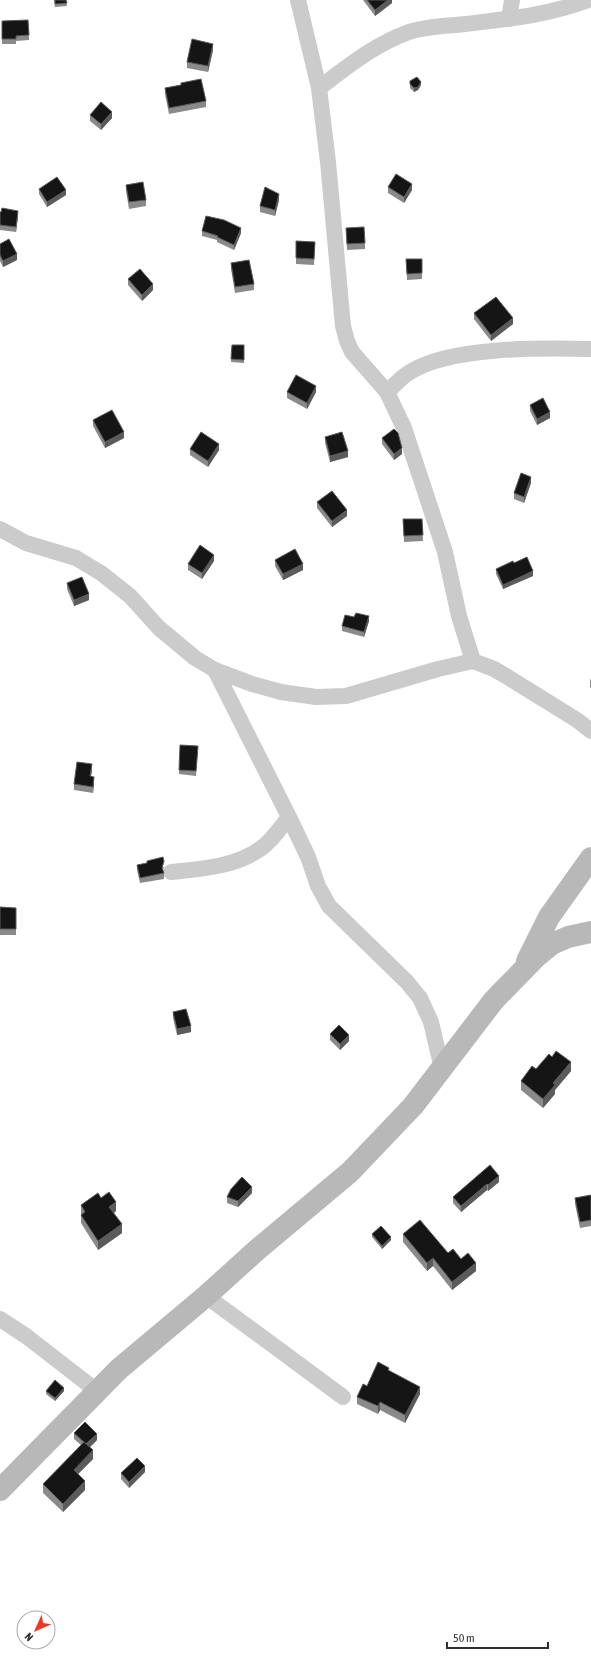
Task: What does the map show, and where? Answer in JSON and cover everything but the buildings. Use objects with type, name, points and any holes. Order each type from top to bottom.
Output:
[{"type":"street","points":[[298,0],[319,88],[328,162],[343,326],[346,341],[352,352],[387,392],[404,428],[445,552],[460,616],[473,661]]},
{"type":"street","points":[[509,19],[512,0]]},
{"type":"street","points":[[319,88],[369,51],[410,32],[435,27],[509,19],[544,13],[588,0]]},
{"type":"street","points":[[387,392],[409,372],[435,360],[464,354],[492,351],[591,349]]},
{"type":"street","points":[[0,529],[26,543],[76,558],[101,572],[130,596],[159,628],[177,645],[214,670],[281,692],[316,697],[346,696],[438,669],[473,661],[494,668],[577,720],[591,731]]},
{"type":"street","points":[[214,670],[289,817],[308,857],[318,886],[329,906],[407,982],[420,998],[431,1022],[442,1069]]},
{"type":"street","points":[[170,872],[210,868],[241,859],[259,850],[269,842],[289,817]]},
{"type":"street","points":[[523,970],[549,917],[591,858]]},
{"type":"street","points":[[0,1490],[119,1369],[350,1172],[413,1106],[494,1000],[536,956],[552,944],[568,937],[591,932]]},
{"type":"street","points":[[206,1296],[342,1397]]},
{"type":"street","points":[[0,1319],[26,1336],[97,1391]]}]
